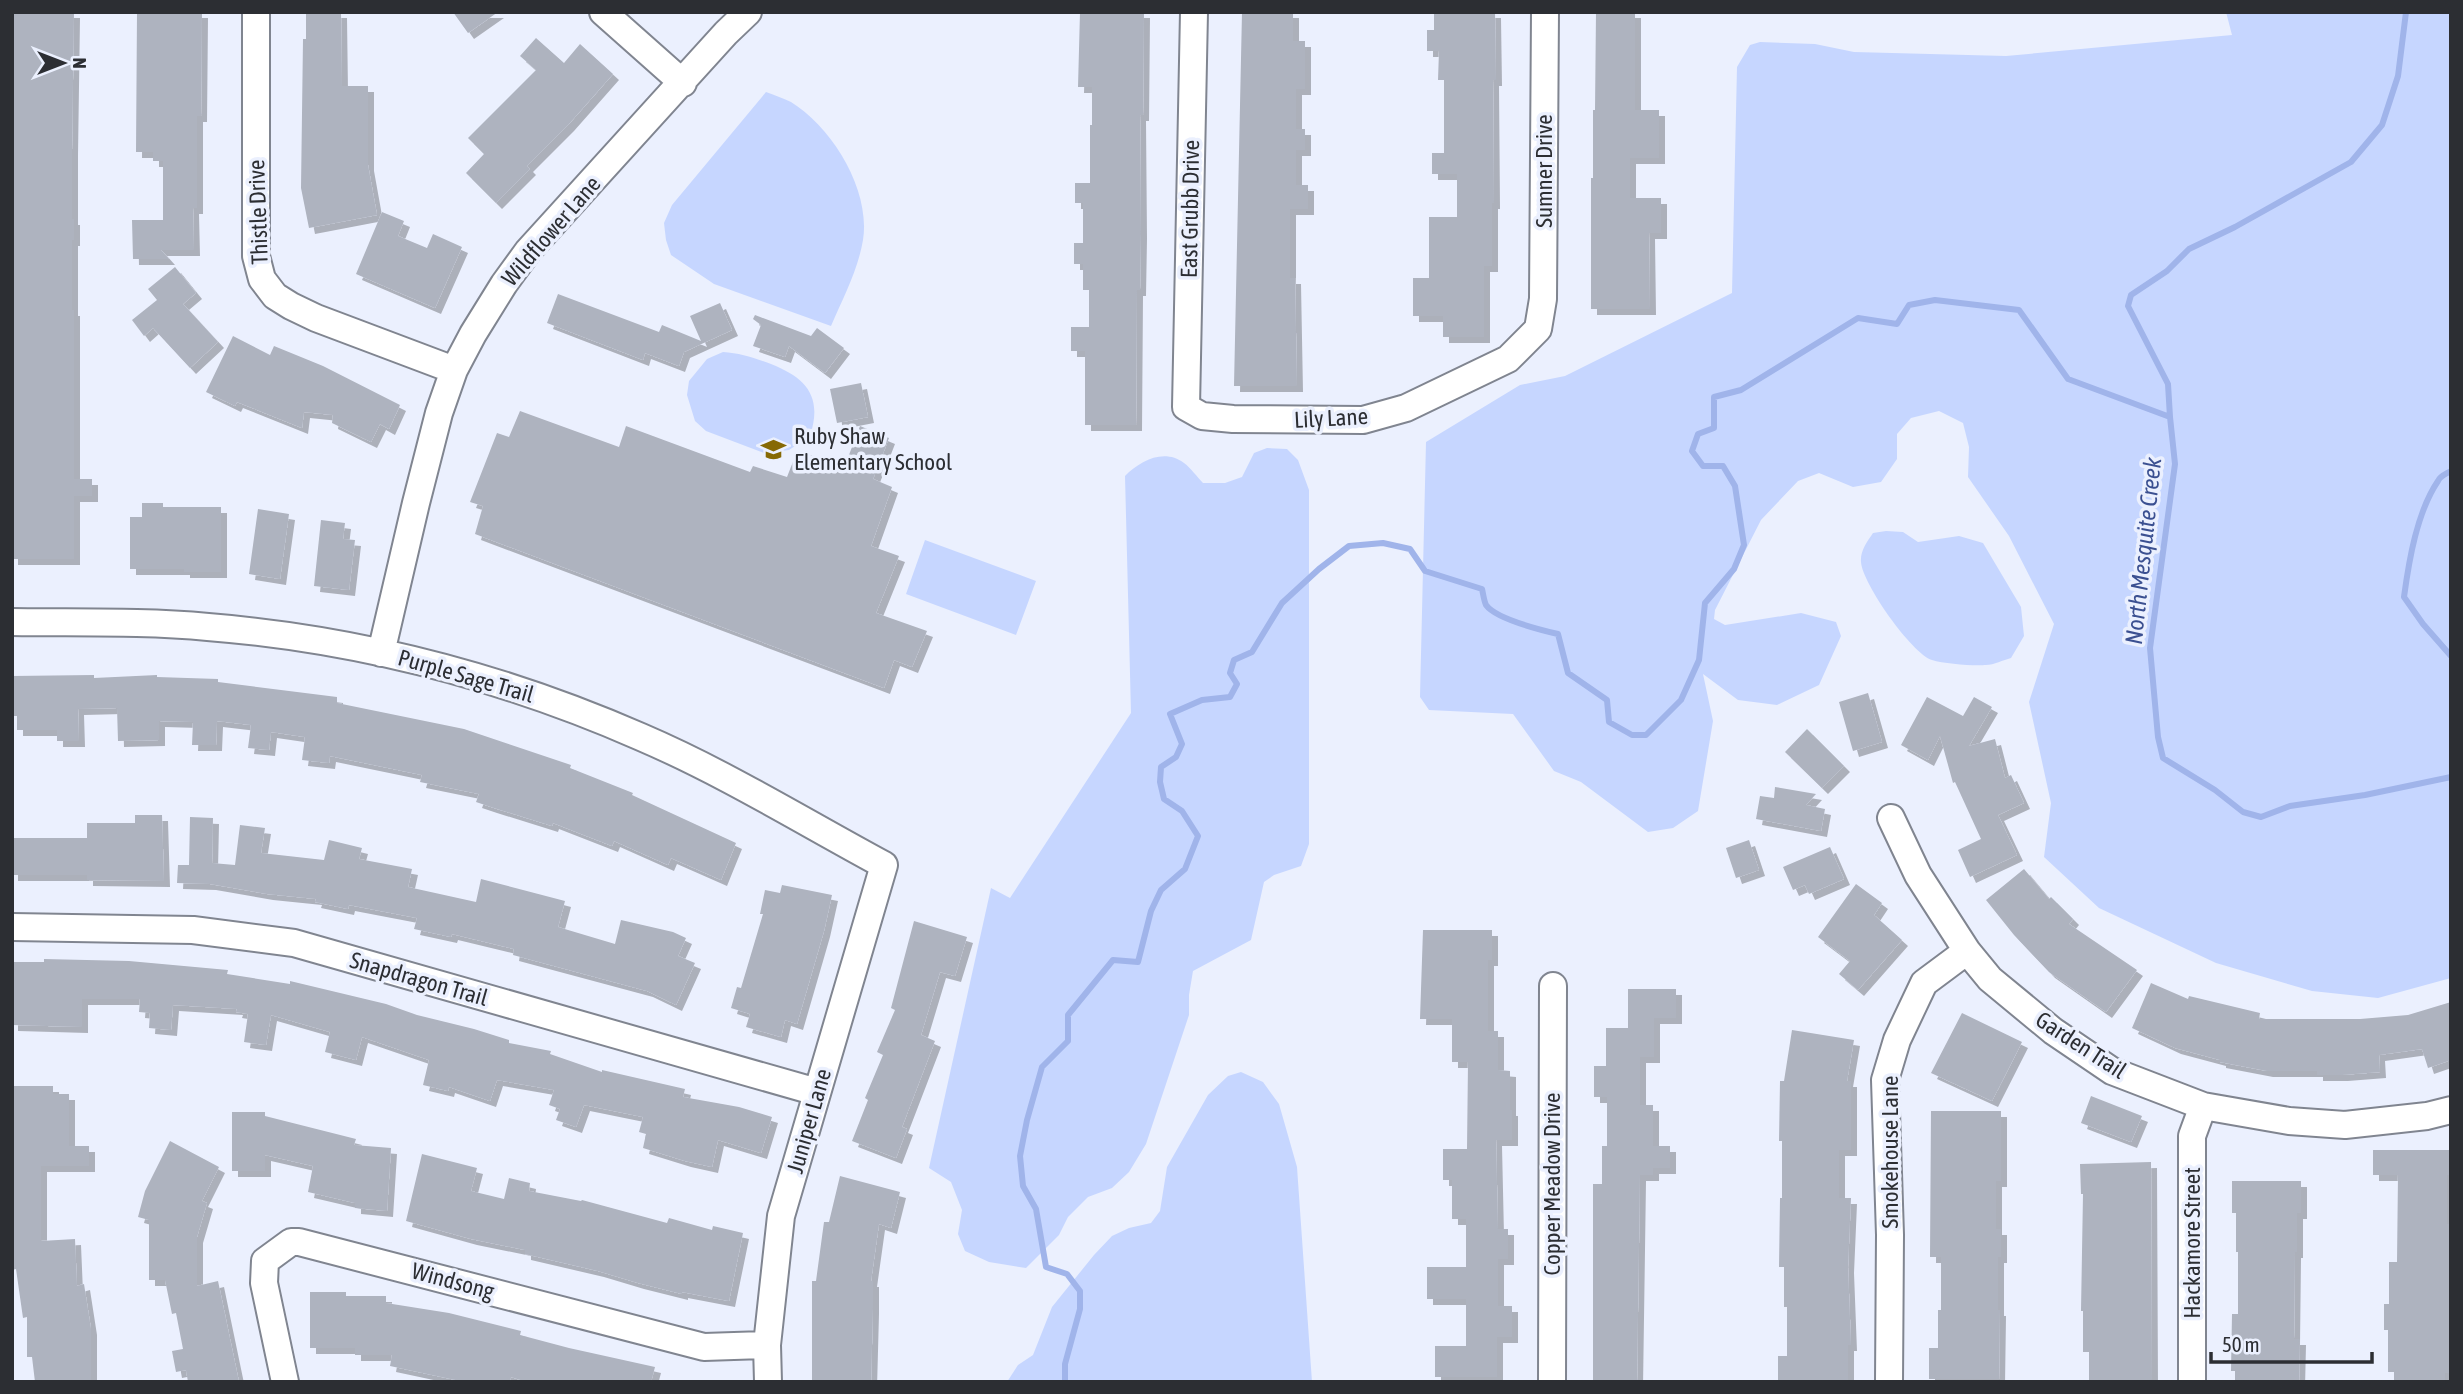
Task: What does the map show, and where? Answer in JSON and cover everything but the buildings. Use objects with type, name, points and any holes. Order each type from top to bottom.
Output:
[{"type":"street","name":"Thistle Drive","points":[[256,12],[256,256],[262,279],[275,296],[291,306],[454,370]]},
{"type":"street","points":[[603,12],[683,83]]},
{"type":"street","name":"Wildflower Lane","points":[[382,653],[415,503],[443,401],[454,370],[489,307],[528,251],[748,12]]},
{"type":"street","name":"East Grubb Drive","points":[[1186,407],[1194,12]]},
{"type":"street","name":"Sumner Drive","points":[[1538,330],[1544,299],[1545,12]]},
{"type":"street","name":"Lily Lane","points":[[1186,407],[1202,415],[1233,419],[1363,420],[1406,408],[1508,359],[1538,330]]},
{"type":"street","name":"Purple Sage Trail","points":[[12,622],[207,627],[280,635],[438,666],[523,690],[641,736],[674,751],[884,865]]},
{"type":"street","name":"Garden Trail","points":[[1891,818],[1918,876],[1967,951],[1990,979],[2053,1031],[2112,1071],[2203,1106],[2289,1121],[2345,1125],[2427,1116],[2451,1110]]},
{"type":"street","name":"Juniper Lane","points":[[768,1382],[767,1345],[781,1216],[884,865]]},
{"type":"street","name":"Snapdragon Trail","points":[[12,926],[193,930],[294,943],[817,1092]]},
{"type":"street","name":"Smokehouse Lane","points":[[1889,1382],[1890,1235],[1885,1080],[1897,1040],[1924,983],[1967,951]]},
{"type":"street","name":"Copper Meadow Drive","points":[[1552,1382],[1553,986]]},
{"type":"street","name":"Hackamore Street","points":[[2192,1382],[2192,1136],[2203,1106]]},
{"type":"street","name":"Windsong","points":[[285,1382],[264,1283],[265,1261],[291,1242],[401,1267],[704,1347],[767,1345]]},
{"type":"shaded area","points":[[2226,12],[2451,12],[2451,978],[2378,998],[2312,991],[2216,963],[2099,908],[2044,857],[2051,803],[2029,702],[2054,624],[2009,536],[1968,477],[1969,447],[1963,423],[1939,411],[1911,418],[1897,434],[1897,459],[1881,482],[1853,487],[1819,473],[1798,481],[1761,520],[1715,610],[1714,619],[1725,625],[1801,613],[1836,622],[1841,636],[1819,685],[1777,705],[1738,700],[1703,674],[1713,721],[1698,811],[1673,828],[1648,832],[1581,782],[1554,771],[1513,714],[1429,710],[1420,697],[1426,442],[1520,385],[1565,376],[1732,293],[1737,67],[1750,45],[1760,42],[1815,44],[1854,52],[2006,56],[2232,35]]},
{"type":"shaded area","points":[[766,92],[791,102],[821,127],[845,162],[861,201],[864,221],[861,251],[831,326],[714,284],[671,255],[666,240],[664,223],[672,205]]},
{"type":"shaded area","points":[[723,352],[771,364],[802,382],[813,399],[810,436],[789,450],[764,453],[706,431],[695,421],[687,395],[689,381],[707,359]]},
{"type":"shaded area","points":[[1267,448],[1287,449],[1298,460],[1309,490],[1309,844],[1301,866],[1274,875],[1264,882],[1251,940],[1193,971],[1189,1015],[1146,1144],[1129,1172],[1112,1188],[1088,1197],[1068,1217],[1059,1235],[1026,1268],[989,1262],[965,1251],[958,1234],[962,1210],[951,1182],[929,1168],[991,888],[1010,898],[1131,713],[1125,476],[1145,461],[1168,457],[1184,463],[1203,483],[1225,483],[1242,477],[1254,453]]},
{"type":"shaded area","points":[[1903,532],[1918,542],[1959,536],[1983,543],[2021,607],[2024,636],[2011,658],[1989,665],[1951,664],[1932,660],[1913,645],[1889,617],[1870,585],[1861,562],[1863,550],[1873,533]]},
{"type":"shaded area","points":[[925,540],[1036,581],[1016,635],[906,594]]},
{"type":"shaded area","points":[[1241,1072],[1263,1082],[1279,1104],[1297,1167],[1312,1382],[1007,1382],[1018,1365],[1033,1355],[1052,1307],[1094,1255],[1112,1236],[1129,1228],[1151,1223],[1160,1211],[1167,1167],[1208,1095],[1228,1076]]},
{"type":"waterway","points":[[2170,417],[2168,384],[2128,306],[2131,295],[2167,271],[2189,249],[2235,227],[2351,162],[2382,125],[2398,76],[2406,12]]},
{"type":"waterway","name":"North Mesquite Creek","points":[[1065,1382],[1065,1364],[1080,1309],[1080,1291],[1067,1274],[1046,1267],[1036,1209],[1023,1186],[1020,1156],[1042,1067],[1068,1041],[1068,1015],[1113,960],[1138,962],[1151,911],[1161,890],[1185,869],[1198,836],[1182,811],[1164,799],[1160,782],[1161,767],[1176,757],[1182,744],[1170,714],[1202,700],[1230,697],[1237,684],[1230,673],[1234,660],[1252,652],[1282,603],[1349,546],[1383,543],[1410,549],[1425,571],[1482,589],[1486,605],[1499,615],[1558,634],[1568,673],[1607,700],[1609,722],[1632,735],[1646,735],[1681,700],[1699,660],[1705,603],[1734,569],[1744,545],[1735,486],[1723,466],[1703,466],[1692,451],[1698,434],[1714,428],[1714,397],[1741,390],[1858,318],[1897,324],[1909,305],[1935,300],[2019,310],[2068,379],[2170,417],[2175,464],[2150,648],[2158,737],[2163,758],[2215,790],[2243,812],[2261,817],[2290,806],[2365,795],[2451,777]]},
{"type":"waterway","name":"North Mesquite Creek","points":[[2451,471],[2439,479],[2419,522],[2404,597],[2451,656]]},
{"type":"place","name":"Ruby Shaw Elementary School","points":[[774,449]]}]
